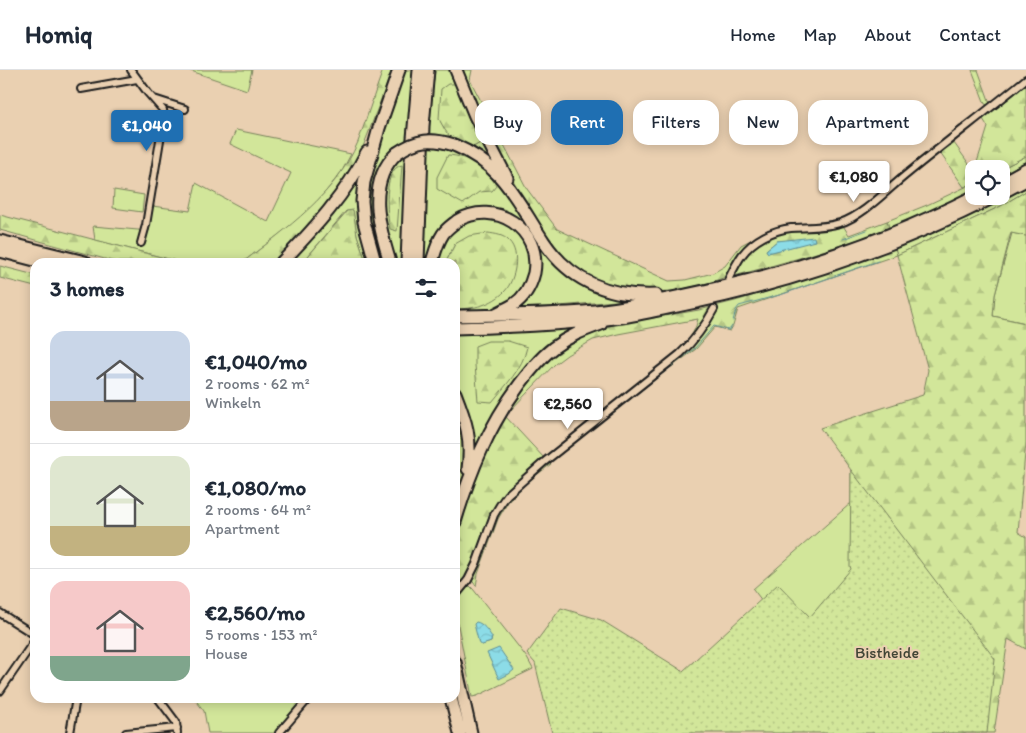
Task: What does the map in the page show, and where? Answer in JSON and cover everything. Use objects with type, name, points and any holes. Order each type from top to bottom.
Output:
[{"type":"highway","points":[[373,258],[364,222],[362,201],[378,128],[399,70]]},
{"type":"highway","points":[[407,258],[411,162],[419,70]]},
{"type":"highway","points":[[418,258],[423,126],[428,70]]},
{"type":"highway","points":[[456,70],[475,116],[524,210]]},
{"type":"highway","points":[[286,258],[324,216],[350,182],[378,128]]},
{"type":"highway","points":[[389,258],[381,234],[379,218],[378,193],[384,169],[397,153],[410,145],[426,141],[443,142],[454,145],[491,167],[502,178],[555,255],[566,266],[592,285],[642,296],[715,289]]},
{"type":"highway","points":[[1010,178],[1026,169]]},
{"type":"highway","points":[[1010,188],[1026,180]]},
{"type":"highway","points":[[460,316],[585,312],[715,289],[774,274],[858,247],[926,220],[965,201]]},
{"type":"highway","points":[[460,328],[520,326],[616,318],[725,296],[780,282],[865,254],[927,229],[977,205]]},
{"type":"highway","points":[[433,258],[436,246],[444,232],[465,216],[478,213],[492,214],[509,219],[519,226],[526,234],[535,256],[533,279],[528,289],[513,306],[492,316]]},
{"type":"highway","points":[[0,241],[69,258]]},
{"type":"highway","points":[[0,251],[30,259]]},
{"type":"highway","points":[[462,498],[488,434],[513,394],[540,360],[551,349],[578,332],[616,318]]},
{"type":"highway","points":[[460,408],[470,446],[468,471],[460,505]]},
{"type":"highway","points":[[460,684],[471,733]]},
{"type":"highway","points":[[452,703],[460,733]]},
{"type":"street","points":[[132,70],[152,99],[163,110],[164,116],[146,225],[141,243]]},
{"type":"street","points":[[81,89],[137,79]]},
{"type":"street","points":[[729,278],[743,254],[753,244],[766,236],[779,230],[790,228],[824,227],[840,223],[870,206],[1026,79]]},
{"type":"street","points":[[152,99],[185,109]]},
{"type":"street","points":[[460,589],[468,580],[476,564],[494,515],[515,487],[689,346],[714,309]]},
{"type":"street","points":[[0,613],[30,632]]},
{"type":"street","points":[[0,691],[30,647]]},
{"type":"street","points":[[70,733],[75,703]]},
{"type":"street","points":[[126,733],[177,730],[176,722],[162,703]]},
{"type":"street","points":[[279,733],[304,703]]},
{"type":"green space","points":[[188,70],[252,70],[247,90]]},
{"type":"green space","points":[[383,70],[392,70],[359,157],[344,183],[278,258],[248,258],[276,237],[323,194],[349,161],[358,142]]},
{"type":"green space","points":[[402,70],[413,70],[407,139],[391,152],[379,172],[386,258],[376,258],[372,247],[365,185]]},
{"type":"green space","points":[[435,70],[455,70],[475,116],[475,138],[439,119],[450,137],[428,133]]},
{"type":"green space","points":[[461,70],[472,70],[470,80],[480,100],[475,100],[475,104]]},
{"type":"green space","points":[[972,70],[978,70],[990,103],[988,105],[985,104]]},
{"type":"green space","points":[[448,84],[455,84],[475,127],[475,145],[477,145],[473,147],[450,137],[445,130],[439,119],[441,89]]},
{"type":"green space","points":[[1026,85],[1026,156],[1010,164],[1010,160],[978,160],[988,127],[983,119]]},
{"type":"green space","points":[[236,130],[351,154],[342,171],[310,209],[248,258],[165,258],[95,240],[93,226],[149,231],[152,206],[190,211],[196,183],[268,222],[291,173],[230,144]]},
{"type":"green space","points":[[954,143],[966,160],[965,187],[964,187],[940,153]]},
{"type":"green space","points":[[428,144],[463,151],[504,184],[635,298],[504,311],[517,305],[537,265],[512,218],[456,220],[432,258],[423,258]]},
{"type":"green space","points":[[487,145],[497,167],[484,155],[473,147]]},
{"type":"green space","points":[[494,145],[504,145],[527,189],[557,229],[669,281],[685,280],[713,273],[725,266],[741,245],[774,228],[744,250],[726,277],[673,291],[645,292],[617,289],[588,277],[570,265],[554,249],[532,215]]},
{"type":"green space","points":[[406,153],[401,258],[391,258],[381,210],[385,175],[400,157]]},
{"type":"green space","points":[[448,155],[476,164],[488,174],[496,186],[492,191],[479,192],[463,204],[437,189],[437,177]]},
{"type":"green space","points":[[1026,156],[1026,191],[1010,201],[1010,164]]},
{"type":"green space","points":[[402,165],[397,231],[390,229],[387,193],[391,175],[396,168]]},
{"type":"green space","points":[[361,169],[372,258],[365,258],[357,235],[353,211],[346,211],[306,258],[288,258]]},
{"type":"green space","points":[[965,187],[965,205],[1003,205],[897,255],[887,221]]},
{"type":"green space","points":[[114,190],[144,195],[142,212],[113,208]]},
{"type":"green space","points":[[1026,191],[1026,236],[1011,233],[995,295],[993,316],[1026,322],[1026,442],[1018,532],[1026,537],[1026,649],[1008,639],[994,733],[934,733],[853,662],[851,470],[820,428],[923,395],[928,370],[897,255],[1003,205],[1010,205],[1010,201]]},
{"type":"green space","points":[[353,210],[357,235],[365,258],[306,258],[347,211]]},
{"type":"green space","points":[[0,215],[165,258],[101,258],[0,230]]},
{"type":"green space","points":[[491,217],[513,226],[529,247],[531,272],[525,285],[515,299],[491,310],[460,310],[471,309],[460,258],[455,244],[448,258],[437,258],[445,237],[469,218]]},
{"type":"green space","points":[[887,221],[889,228],[831,248],[734,276],[743,260],[753,248],[778,234],[793,230],[842,224],[849,235]],"holes":[[[815,240],[768,253],[766,250],[777,241]]]},
{"type":"green space","points":[[488,233],[505,237],[513,246],[516,259],[512,280],[500,296],[488,303],[460,309],[460,258],[448,258],[455,244],[469,236]]},
{"type":"green space","points":[[1012,233],[1026,236],[1026,323],[993,316],[995,295]]},
{"type":"green space","points":[[895,248],[897,255],[738,309],[730,331],[715,327],[696,349],[670,368],[665,362],[690,338],[698,319],[593,340],[555,364],[505,416],[545,459],[509,490],[472,566],[460,583],[460,529],[481,463],[496,430],[516,397],[542,365],[558,349],[602,328],[699,310],[735,301],[809,279]]},
{"type":"green space","points":[[0,266],[30,274],[30,286],[0,278]]},
{"type":"green space","points":[[582,328],[556,342],[474,460],[467,415],[460,395],[460,334]]},
{"type":"green space","points":[[488,341],[508,341],[527,347],[518,369],[492,402],[478,401],[475,365],[475,346]]},
{"type":"green space","points":[[460,412],[464,423],[466,467],[460,495]]},
{"type":"green space","points":[[548,461],[551,464],[526,483],[508,502],[498,519],[478,574],[476,586],[471,579],[499,511],[507,499]]},
{"type":"green space","name":"Bistheide","points":[[851,470],[995,659],[987,733],[552,733],[535,663],[527,654],[561,608],[601,620],[683,671],[778,584],[810,617],[851,569]]},
{"type":"green space","points":[[851,503],[871,593],[854,662],[766,606],[753,589]]},
{"type":"green space","points":[[466,586],[470,586],[473,589],[527,658],[533,669],[472,697],[460,636],[460,594]],"holes":[[[475,624],[492,637],[491,642],[480,644]]]},
{"type":"green space","points":[[198,703],[301,703],[277,733],[208,733],[204,711]]},
{"type":"water","points":[[814,237],[815,241],[768,253],[766,250],[777,241]]},
{"type":"water","points":[[476,622],[487,630],[492,637],[491,642],[479,644],[474,624]]},
{"type":"water","points":[[499,648],[514,670],[499,679],[487,653]]},
{"type":"waterway","points":[[843,239],[867,230]]},
{"type":"waterway","points":[[733,321],[739,306],[783,294],[878,261]]},
{"type":"waterway","points":[[557,457],[695,348],[714,326],[728,330],[732,326]]}]
